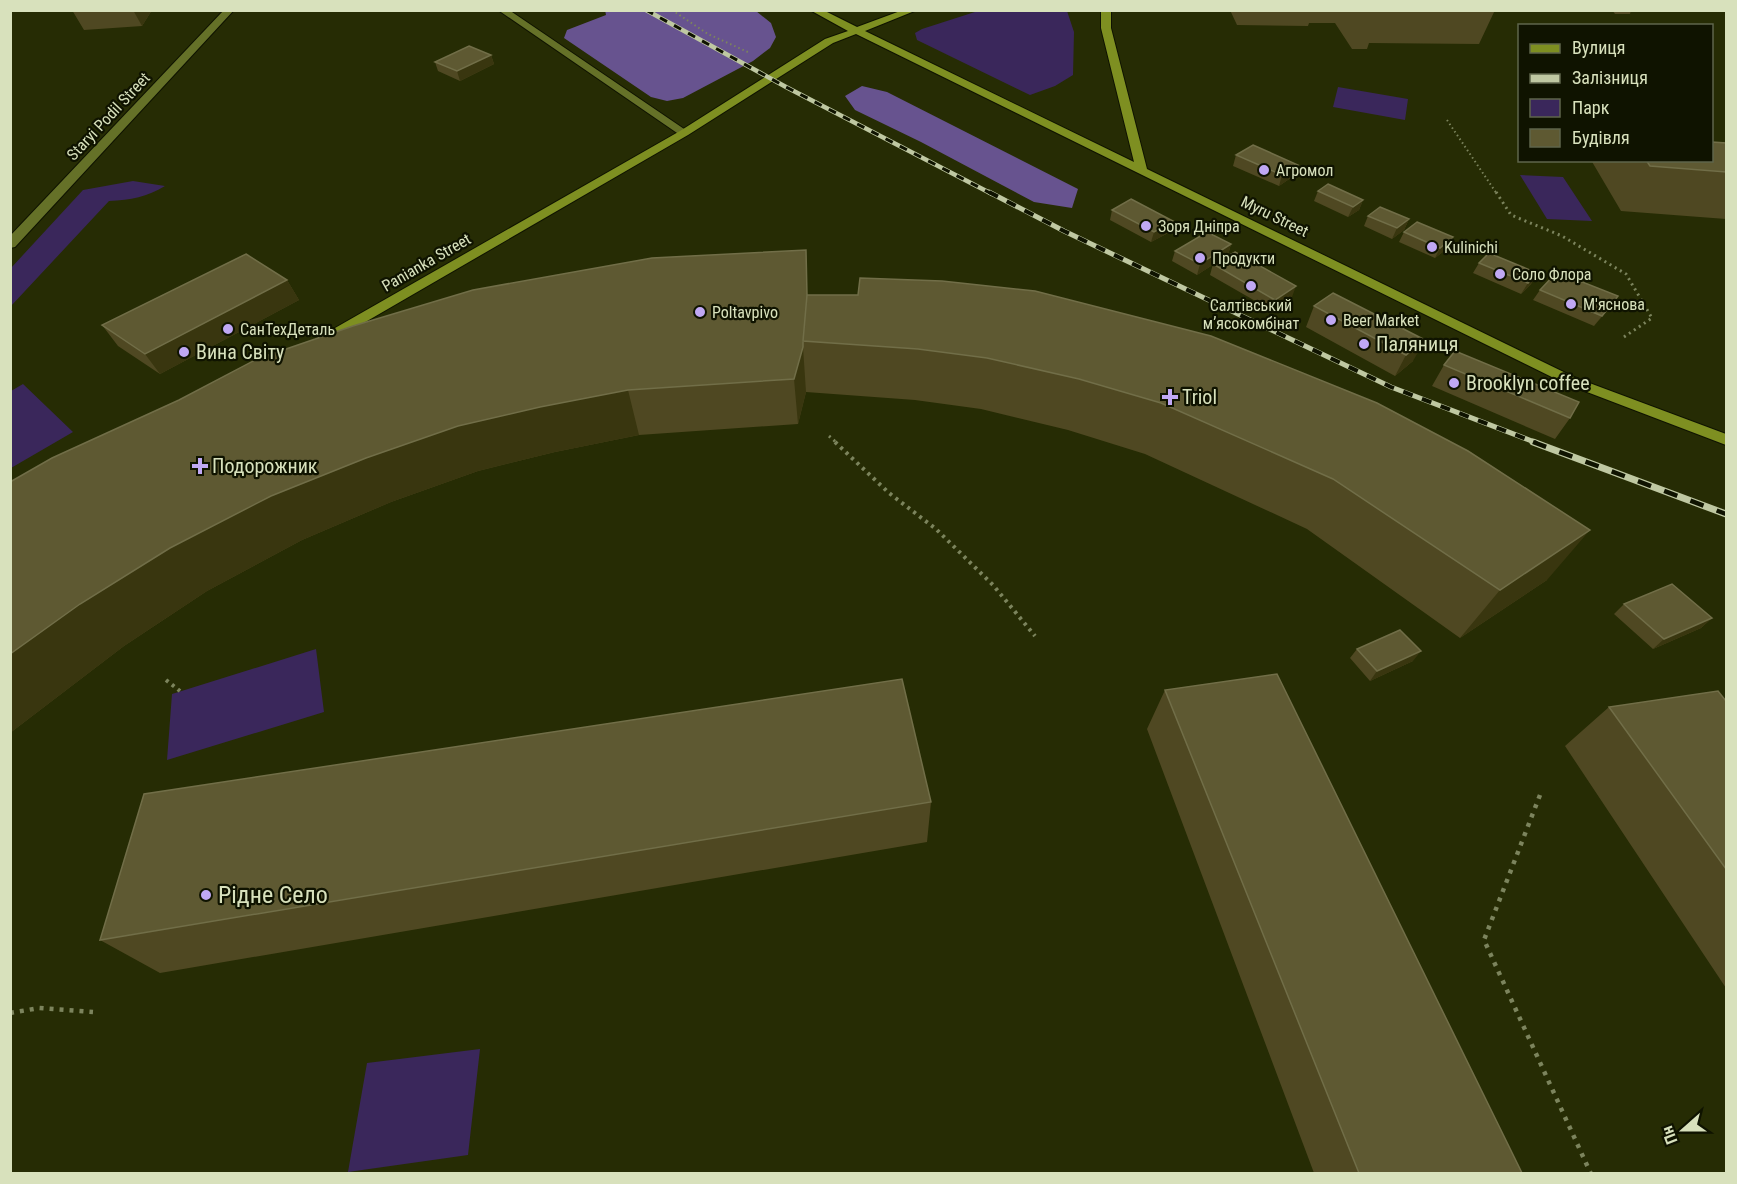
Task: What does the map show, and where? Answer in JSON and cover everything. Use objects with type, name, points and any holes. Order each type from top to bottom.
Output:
[{"type":"main road","name":"Myru Street","points":[[814,10],[1571,381],[1726,440]]},
{"type":"main road","name":"Panianka Street","points":[[304,351],[684,133],[830,42],[913,10]]},
{"type":"main road","points":[[1106,10],[1106,28],[1142,171]]},
{"type":"street","name":"Staryi Podil Street","points":[[10,244],[230,10]]},
{"type":"street","points":[[502,10],[684,133]]},
{"type":"path","points":[[672,10],[708,34],[758,56]]},
{"type":"path","points":[[1447,120],[1511,215],[1562,236],[1626,274],[1652,318],[1621,339]]},
{"type":"path","points":[[830,436],[889,493],[936,529],[993,585],[1035,636]]},
{"type":"path","points":[[166,680],[180,691]]},
{"type":"path","points":[[1540,795],[1484,940],[1591,1173]]},
{"type":"path","points":[[10,1013],[39,1008],[93,1012]]},
{"type":"green space","points":[[978,11],[1067,11],[1074,32],[1073,75],[1055,86],[1030,95],[917,40],[915,33],[922,29]]},
{"type":"green space","points":[[1338,87],[1408,99],[1405,120],[1333,107]]},
{"type":"green space","points":[[1520,175],[1563,177],[1592,221],[1547,219]]},
{"type":"green space","points":[[133,181],[165,186],[138,197],[109,201],[11,306],[11,268],[83,190]]},
{"type":"green space","points":[[23,384],[73,432],[11,468],[11,391]]},
{"type":"green space","points":[[316,649],[324,712],[167,760],[172,694]]},
{"type":"green space","points":[[480,1049],[468,1155],[348,1172],[367,1063]]},
{"type":"shaded area","points":[[605,10],[756,11],[771,23],[776,37],[770,48],[753,61],[683,98],[667,101],[651,97],[564,38],[567,30],[606,15]]},
{"type":"shaded area","points":[[862,86],[887,92],[1078,189],[1072,208],[1034,202],[855,110],[845,96]]},
{"type":"building","points":[[469,46],[491,55],[457,71],[435,62]]},
{"type":"building","points":[[1713,142],[1726,143],[1726,172],[1650,166],[1647,162],[1713,162]]},
{"type":"building","points":[[1253,145],[1298,165],[1282,175],[1236,155]]},
{"type":"building","points":[[1328,184],[1363,200],[1353,207],[1318,191]]},
{"type":"building","points":[[1131,199],[1173,221],[1154,232],[1112,210]]},
{"type":"building","points":[[1380,207],[1409,219],[1397,228],[1368,216]]},
{"type":"building","points":[[1417,222],[1453,237],[1440,248],[1404,232]]},
{"type":"building","points":[[1207,232],[1231,244],[1200,264],[1175,251]]},
{"type":"building","points":[[806,250],[807,295],[803,347],[794,379],[628,390],[458,426],[366,458],[271,496],[170,548],[80,604],[10,654],[10,482],[52,458],[179,400],[257,359],[353,326],[473,290],[652,258]]},
{"type":"building","points":[[1235,252],[1296,286],[1275,300],[1213,264]]},
{"type":"building","points":[[1489,253],[1537,273],[1528,283],[1479,263]]},
{"type":"building","points":[[246,254],[287,280],[145,354],[102,325]]},
{"type":"building","points":[[1557,272],[1618,296],[1602,316],[1540,290]]},
{"type":"building","points":[[860,278],[942,281],[1035,291],[1211,336],[1377,403],[1468,451],[1590,530],[1500,590],[1333,479],[1161,403],[1079,379],[987,358],[918,349],[803,341],[807,295],[858,295]]},
{"type":"building","points":[[1333,293],[1425,340],[1406,355],[1314,306]]},
{"type":"building","points":[[1455,351],[1579,402],[1570,418],[1444,365]]},
{"type":"building","points":[[1672,584],[1712,618],[1664,639],[1624,604]]},
{"type":"building","points":[[1400,630],[1421,651],[1377,671],[1357,649]]},
{"type":"building","points":[[1277,674],[1522,1173],[1359,1173],[1165,690]]},
{"type":"building","points":[[902,679],[931,802],[100,940],[144,794]]},
{"type":"building","points":[[1718,691],[1726,701],[1726,869],[1609,707]]},
{"type":"railway","points":[[646,10],[786,87],[992,194]]},
{"type":"railway","points":[[989,192],[1064,231],[1391,387],[1537,443]]},
{"type":"railway","points":[[1533,442],[1726,514]]},
{"type":"place","name":"Агромол","points":[[1264,170]]},
{"type":"place","name":"Зоря Дніпра","points":[[1146,226]]},
{"type":"place","name":"Kulinichi","points":[[1432,247]]},
{"type":"place","name":"Продукти","points":[[1200,258]]},
{"type":"place","name":"Соло Флора","points":[[1500,274]]},
{"type":"place","name":"Салтівський мʼясокомбінат","points":[[1251,286]]},
{"type":"place","name":"М'яснова","points":[[1571,304]]},
{"type":"place","name":"Poltavpivo","points":[[700,312]]},
{"type":"place","name":"Beer Market","points":[[1331,320]]},
{"type":"place","name":"СанТехДеталь","points":[[228,329]]},
{"type":"place","name":"Паляниця","points":[[1364,344]]},
{"type":"place","name":"Вина Світу","points":[[184,352]]},
{"type":"place","name":"Brooklyn coffee","points":[[1454,383]]},
{"type":"place","name":"Triol","points":[[1170,397]]},
{"type":"place","name":"Подорожник","points":[[200,466]]},
{"type":"place","name":"Рідне Село","points":[[206,895]]}]
